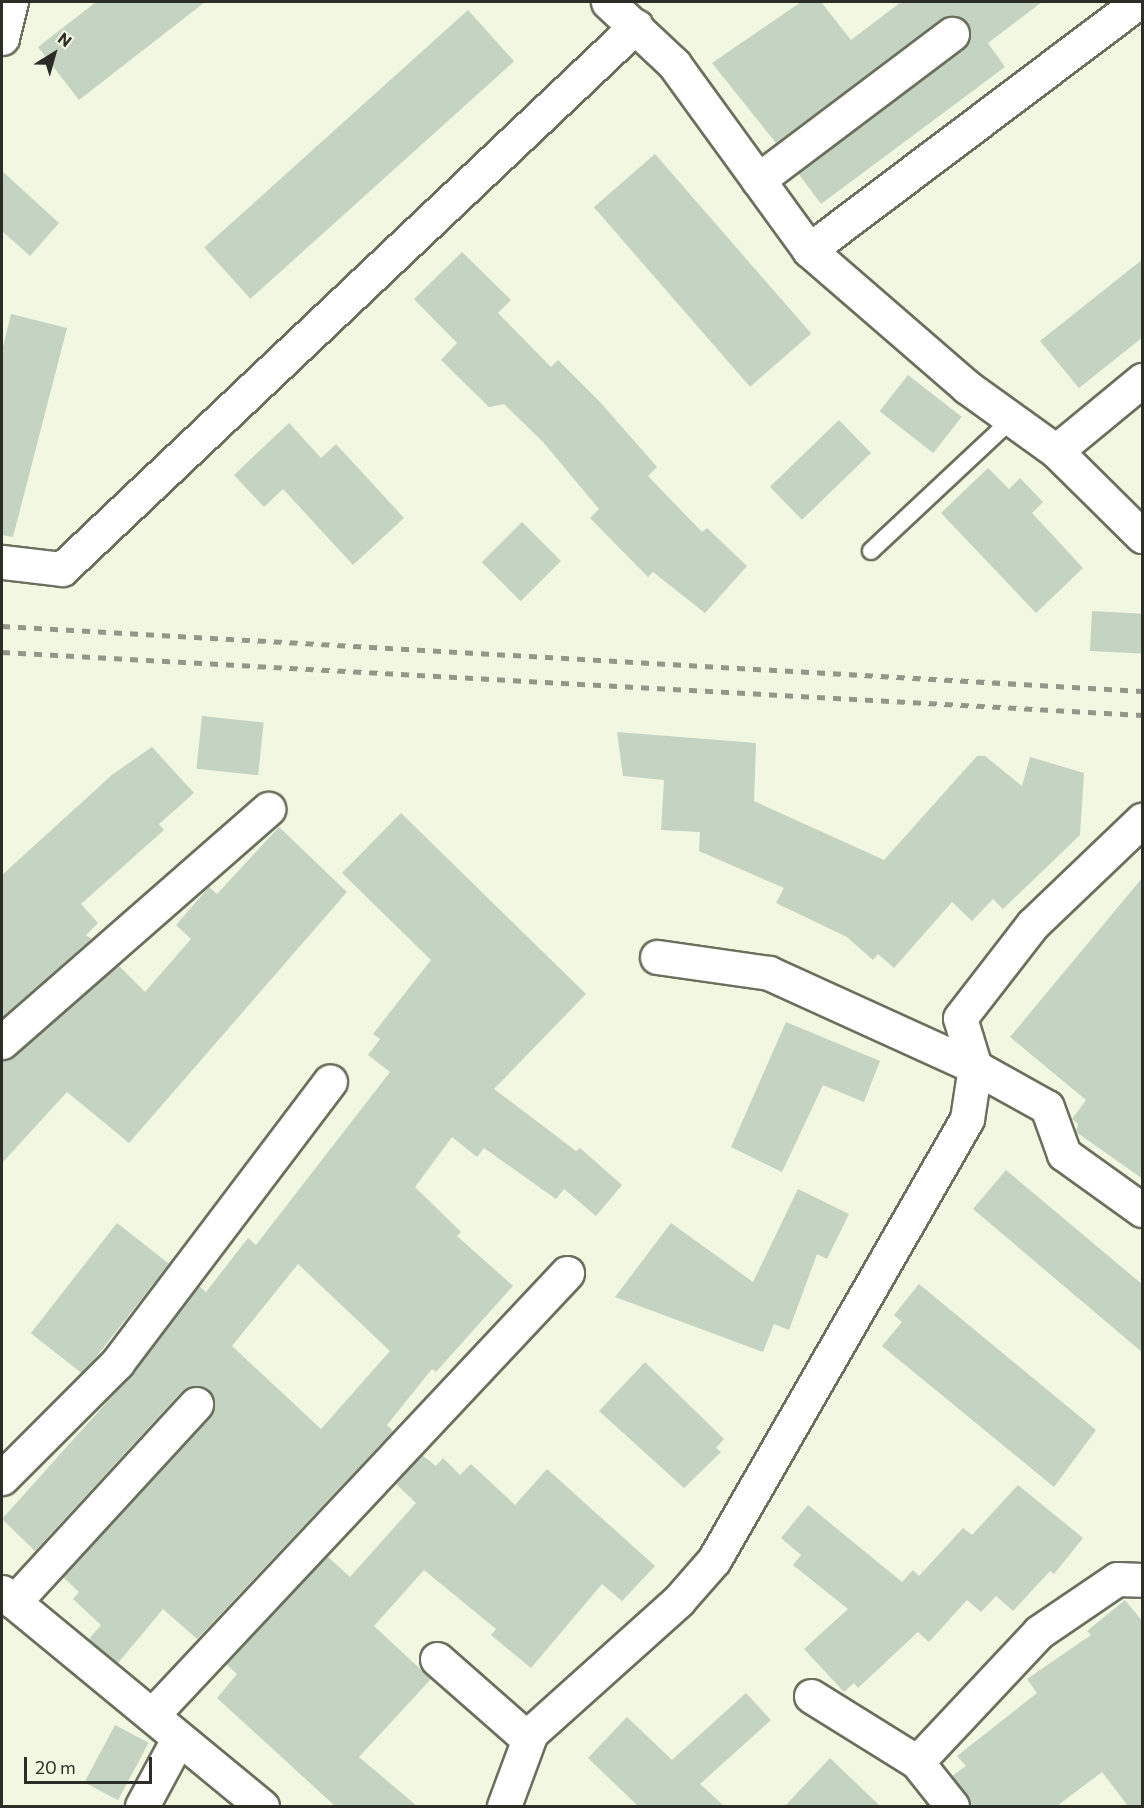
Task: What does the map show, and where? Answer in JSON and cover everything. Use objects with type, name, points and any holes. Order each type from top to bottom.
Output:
[{"type":"street","points":[[2,38],[11,2]]},
{"type":"street","points":[[608,2],[674,64],[808,250],[1012,420],[1056,452],[1143,536]]},
{"type":"street","points":[[808,250],[1138,2]]},
{"type":"street","points":[[2,562],[62,569],[636,26]]},
{"type":"street","points":[[758,180],[952,34]]},
{"type":"street","points":[[1056,452],[1143,380]]},
{"type":"street","points":[[2,1042],[268,809]]},
{"type":"street","points":[[504,1806],[528,1739],[679,1600],[714,1560],[967,1119],[975,1067],[960,1018],[1033,924],[1143,820]]},
{"type":"street","points":[[657,957],[769,973],[975,1067],[1047,1107],[1064,1154],[1143,1210]]},
{"type":"street","points":[[2,1478],[117,1363],[330,1081]]},
{"type":"street","points":[[153,1714],[567,1274]]},
{"type":"street","points":[[196,1404],[8,1597],[153,1714],[177,1741],[262,1806]]},
{"type":"street","points":[[917,1762],[1039,1632],[1117,1579],[1143,1580]]},
{"type":"street","points":[[437,1659],[528,1739]]},
{"type":"street","points":[[812,1696],[917,1762],[952,1806]]},
{"type":"street","points":[[142,1806],[177,1741]]},
{"type":"lane","points":[[871,551],[1012,420]]},
{"type":"building","points":[[96,2],[205,2],[79,100],[38,47]]},
{"type":"building","points":[[801,2],[821,2],[851,40],[901,2],[1042,2],[988,43],[1005,67],[821,204],[798,173],[963,49],[971,32],[960,17],[941,19],[776,143],[712,63]]},
{"type":"building","points":[[468,10],[514,61],[250,299],[204,248]]},
{"type":"building","points":[[655,154],[811,334],[750,387],[594,207]]},
{"type":"building","points":[[2,171],[59,223],[30,256],[2,231]]},
{"type":"building","points":[[462,252],[511,300],[498,313],[551,367],[558,360],[600,402],[657,467],[648,476],[702,532],[707,528],[747,566],[705,613],[653,572],[648,577],[590,518],[599,509],[543,442],[504,404],[489,407],[441,360],[457,343],[414,299]]},
{"type":"building","points":[[1143,259],[1143,337],[1079,388],[1040,341]]},
{"type":"building","points":[[11,314],[67,328],[13,537],[2,535],[2,351]]},
{"type":"building","points":[[908,375],[962,417],[933,453],[880,411]]},
{"type":"building","points":[[839,420],[871,453],[802,520],[770,487]]},
{"type":"building","points":[[289,423],[321,458],[336,444],[404,518],[353,565],[283,489],[264,507],[234,475]]},
{"type":"building","points":[[988,468],[1009,489],[1020,478],[1043,502],[1032,513],[1083,568],[1036,613],[941,513]]},
{"type":"building","points":[[522,522],[561,561],[521,601],[482,562]]},
{"type":"building","points":[[1092,611],[1142,614],[1141,654],[1090,651]]},
{"type":"building","points":[[202,716],[264,722],[258,775],[196,769]]},
{"type":"building","points":[[617,732],[756,743],[754,801],[884,860],[977,756],[985,756],[1022,786],[1030,757],[1084,773],[1080,835],[1003,909],[993,899],[972,921],[952,902],[894,968],[878,954],[873,960],[847,937],[776,903],[784,888],[699,851],[700,832],[661,830],[664,780],[623,776]]},
{"type":"building","points":[[152,747],[194,793],[159,824],[164,830],[81,904],[98,923],[86,935],[91,939],[2,1018],[2,875],[113,774]]},
{"type":"building","points":[[401,813],[586,994],[494,1089],[576,1151],[580,1148],[622,1185],[596,1216],[564,1189],[556,1199],[484,1148],[477,1157],[452,1137],[415,1187],[461,1232],[457,1236],[513,1286],[436,1372],[432,1369],[387,1425],[393,1431],[197,1639],[163,1609],[118,1663],[89,1639],[101,1625],[73,1599],[79,1592],[63,1577],[210,1417],[214,1407],[209,1391],[200,1386],[182,1391],[35,1551],[2,1519],[132,1374],[199,1286],[206,1292],[248,1238],[256,1245],[390,1072],[368,1055],[380,1039],[373,1034],[431,960],[342,873]],"holes":[[[298,1264],[390,1351],[321,1429],[232,1346]]]},
{"type":"building","points":[[279,827],[347,892],[129,1143],[67,1092],[2,1163],[2,1060],[14,1056],[118,965],[145,992],[191,939],[176,925],[209,887],[217,894]]},
{"type":"building","points":[[1143,877],[1143,1179],[1076,1132],[1078,1124],[1072,1119],[1086,1100],[1010,1037]]},
{"type":"building","points":[[786,1022],[880,1061],[864,1102],[823,1085],[782,1172],[731,1147]]},
{"type":"building","points":[[1006,1170],[1143,1285],[1143,1353],[973,1209]]},
{"type":"building","points":[[798,1189],[849,1214],[827,1259],[817,1254],[789,1330],[774,1324],[763,1352],[615,1297],[671,1223],[753,1282]]},
{"type":"building","points":[[117,1223],[169,1264],[83,1374],[31,1333]]},
{"type":"building","points":[[919,1284],[1096,1430],[1054,1487],[882,1346],[902,1322],[894,1315]]},
{"type":"building","points":[[645,1362],[724,1439],[716,1448],[721,1452],[684,1488],[599,1411]]},
{"type":"building","points":[[422,1455],[436,1466],[443,1458],[460,1475],[471,1464],[515,1505],[547,1469],[655,1566],[622,1601],[602,1584],[531,1668],[491,1635],[496,1629],[424,1570],[374,1626],[431,1679],[359,1757],[417,1806],[335,1806],[217,1698],[237,1674],[226,1664],[327,1556],[350,1577],[416,1503],[395,1483]]},
{"type":"building","points":[[1018,1485],[1083,1538],[1054,1574],[1050,1571],[1013,1611],[996,1596],[981,1612],[967,1600],[929,1642],[918,1632],[858,1688],[854,1683],[844,1692],[804,1649],[848,1609],[793,1565],[801,1555],[781,1538],[808,1505],[902,1582],[913,1570],[919,1576],[963,1528],[972,1535]]},
{"type":"building","points":[[1125,1600],[1143,1622],[1143,1806],[1128,1806],[1102,1772],[1057,1806],[970,1806],[952,1776],[966,1766],[957,1756],[1037,1693],[1027,1679],[1091,1635],[1087,1631]]},
{"type":"building","points":[[746,1693],[771,1720],[700,1784],[724,1806],[638,1806],[588,1758],[627,1717],[672,1760]]},
{"type":"building","points":[[115,1725],[149,1743],[118,1800],[84,1782]]},
{"type":"building","points":[[830,1758],[880,1806],[785,1806]]},
{"type":"railway","points":[[2,626],[1142,691]]},
{"type":"railway","points":[[2,652],[1142,715]]}]
